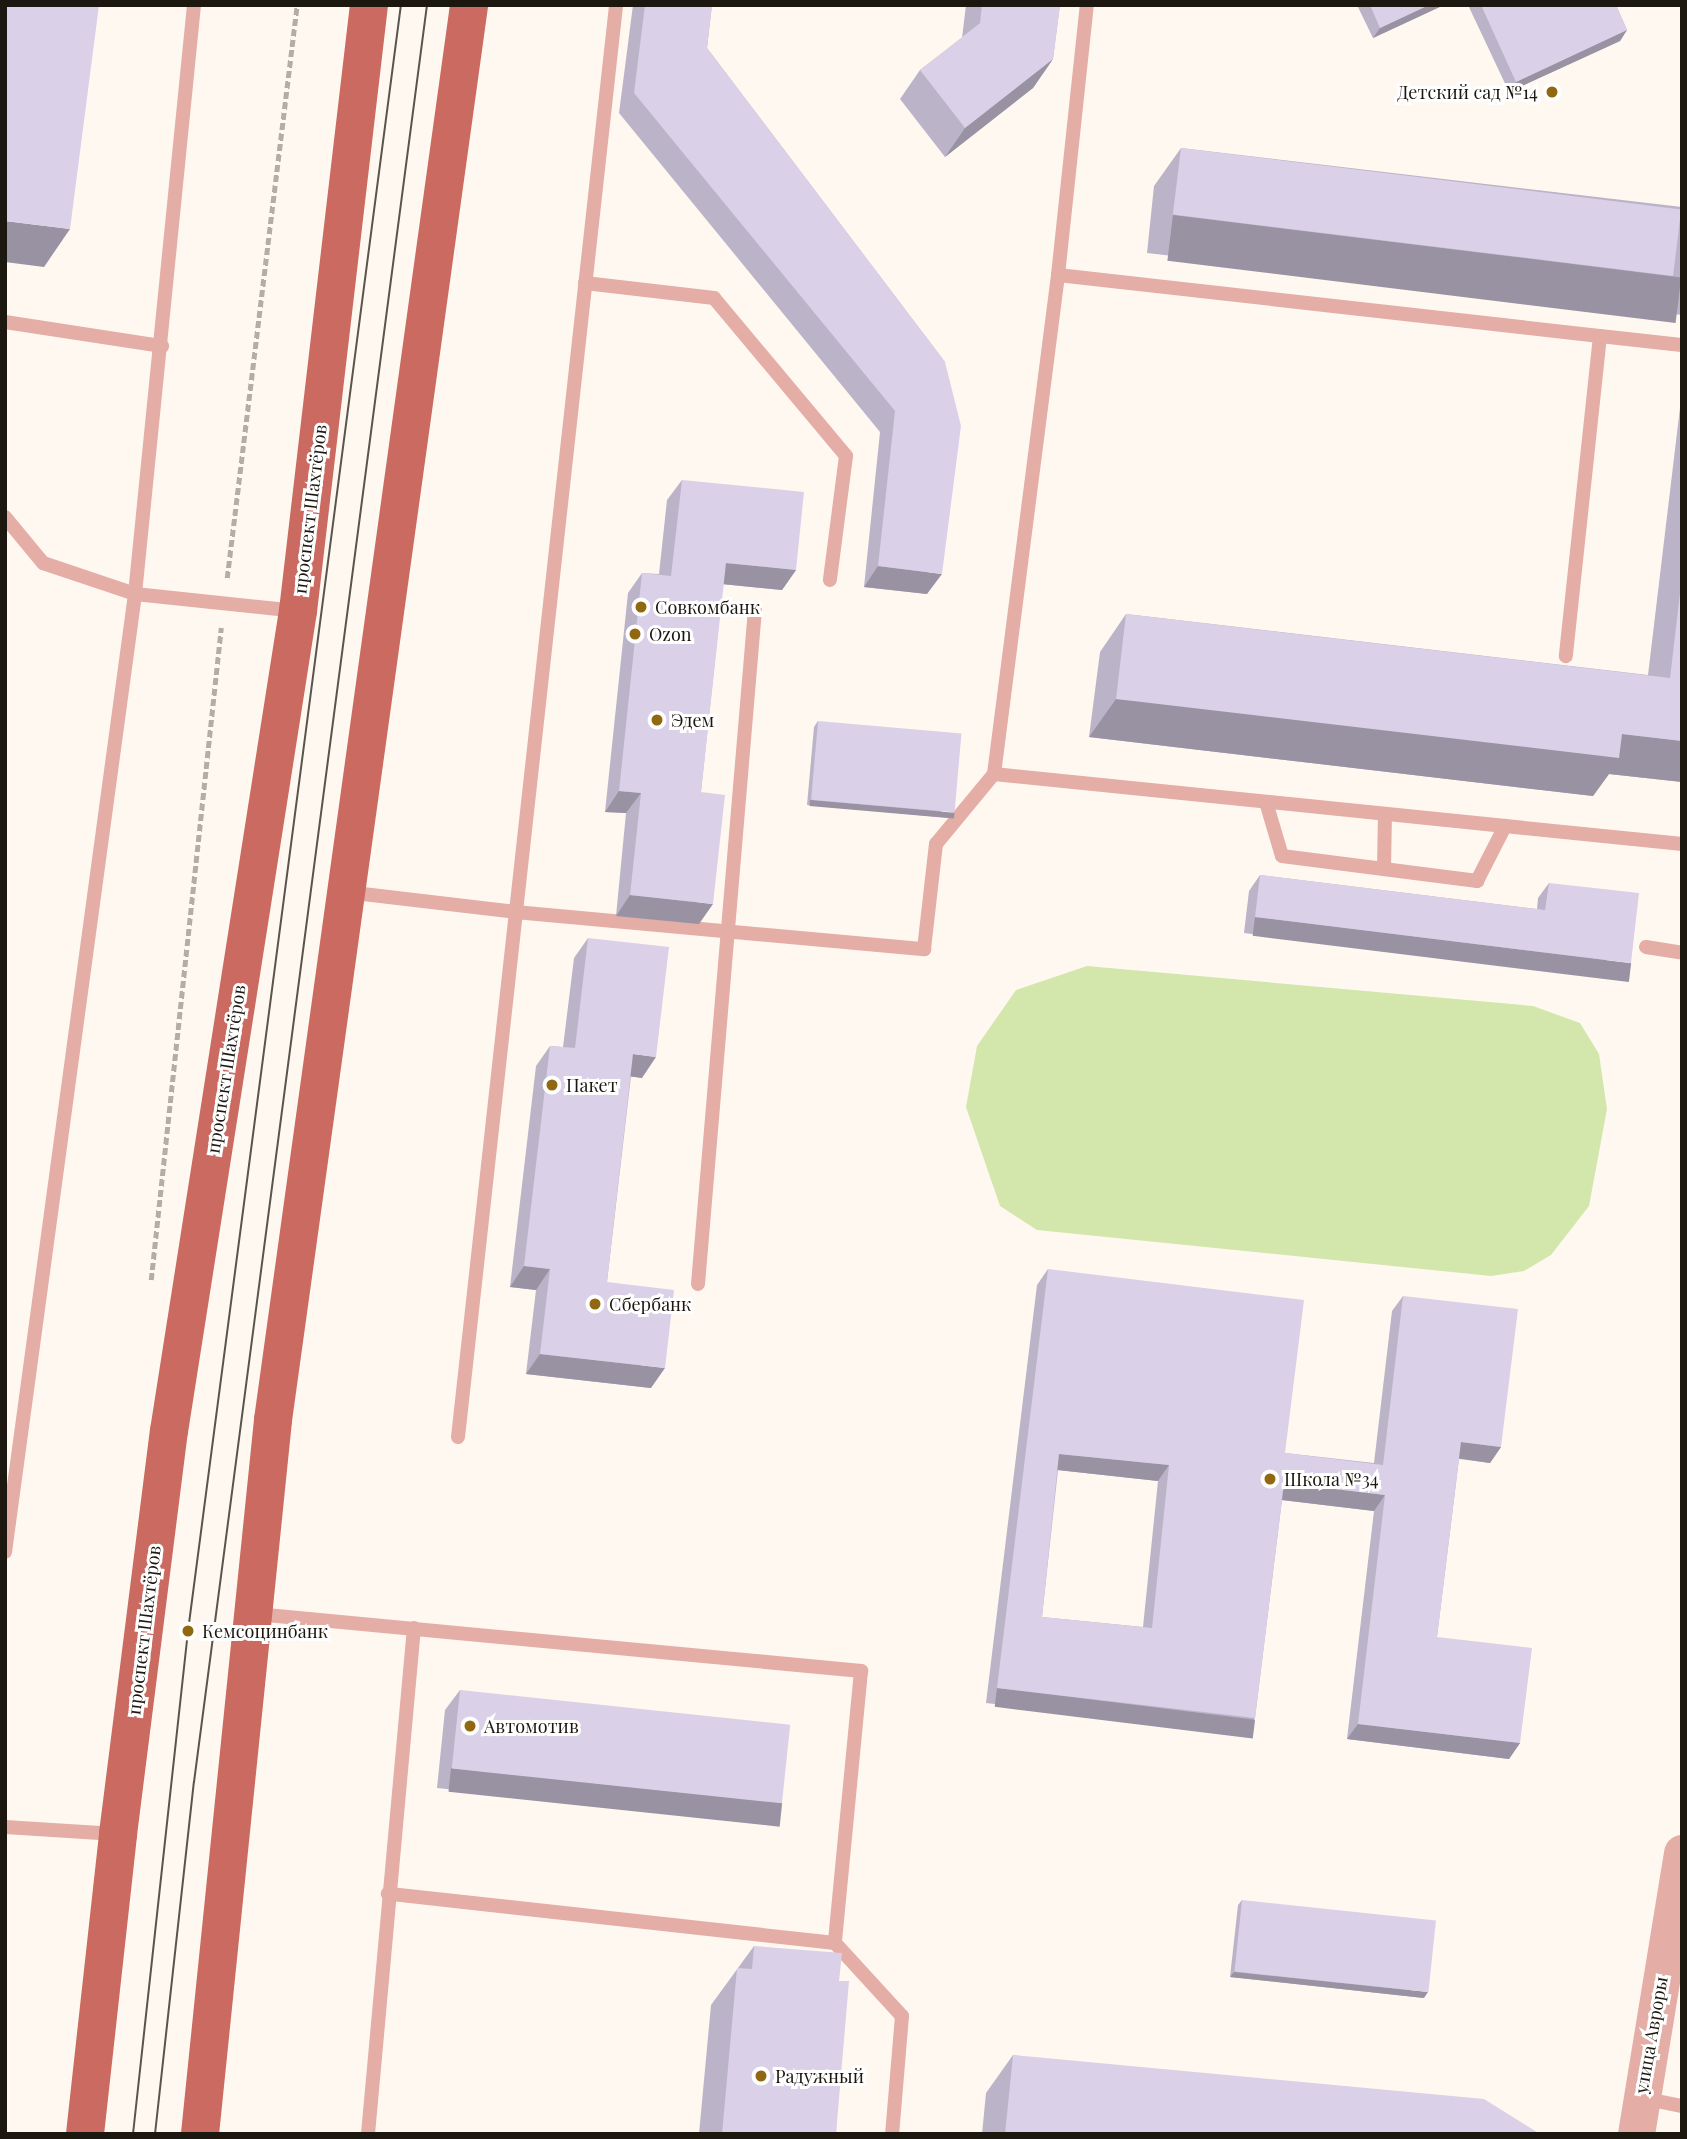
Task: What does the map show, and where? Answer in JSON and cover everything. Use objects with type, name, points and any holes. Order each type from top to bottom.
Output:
[{"type":"main road","name":"проспект Шахтёров","points":[[85,2134],[118,1834],[169,1431],[298,611],[369,5]]},
{"type":"main road","points":[[200,2134],[273,1420],[469,5]]},
{"type":"street","name":"улица Авроры","points":[[1636,2134],[1682,1853]]},
{"type":"lane","points":[[5,1552],[135,594],[162,346],[194,5]]},
{"type":"lane","points":[[457,1437],[616,5]]},
{"type":"lane","points":[[346,892],[515,912],[924,949],[936,844],[994,774],[1058,275],[1087,5]]},
{"type":"lane","points":[[1058,275],[1682,345]]},
{"type":"lane","points":[[585,283],[714,298],[846,456],[830,580]]},
{"type":"lane","points":[[5,322],[162,346]]},
{"type":"lane","points":[[1566,656],[1600,337]]},
{"type":"lane","points":[[5,517],[43,563],[135,594],[298,611]]},
{"type":"lane","points":[[698,1284],[755,610]]},
{"type":"lane","points":[[994,774],[1682,844]]},
{"type":"lane","points":[[1266,802],[1282,856],[1477,881],[1505,826]]},
{"type":"lane","points":[[1384,869],[1385,814]]},
{"type":"lane","points":[[1646,947],[1682,953]]},
{"type":"lane","points":[[254,1614],[862,1671],[835,1943]]},
{"type":"lane","points":[[368,2134],[414,1628]]},
{"type":"lane","points":[[5,1827],[118,1834]]},
{"type":"lane","points":[[388,1894],[835,1943],[902,2016],[892,2134]]},
{"type":"lane","points":[[1640,2098],[1682,2106]]},
{"type":"path","points":[[149,1294],[224,604],[297,5]]},
{"type":"green space","points":[[1087,966],[1533,1006],[1580,1023],[1599,1054],[1607,1109],[1589,1206],[1551,1255],[1524,1271],[1491,1276],[1037,1230],[1000,1206],[966,1107],[977,1046],[1016,990]]},
{"type":"building","points":[[5,5],[99,5],[70,229],[5,221]]},
{"type":"building","points":[[645,5],[712,5],[707,48],[945,362],[961,426],[942,574],[878,566],[895,411],[634,93]]},
{"type":"building","points":[[982,5],[1060,5],[1053,59],[965,128],[920,70],[980,23]]},
{"type":"building","points":[[1370,5],[1429,5],[1380,28]]},
{"type":"building","points":[[1481,5],[1616,5],[1627,30],[1516,82]]},
{"type":"building","points":[[1181,148],[1681,209],[1673,276],[1173,215]]},
{"type":"building","points":[[682,480],[804,492],[796,570],[726,563],[701,792],[725,795],[713,904],[630,895],[641,793],[619,791],[642,573],[671,576]]},
{"type":"building","points":[[1682,576],[1682,741],[1622,734],[1619,758],[1116,699],[1126,614],[1670,678]]},
{"type":"building","points":[[818,721],[961,734],[955,812],[811,800]]},
{"type":"building","points":[[1260,875],[1545,910],[1549,883],[1639,893],[1631,963],[1255,917]]},
{"type":"building","points":[[588,938],[669,947],[656,1057],[633,1054],[607,1282],[674,1290],[665,1368],[540,1354],[550,1269],[524,1266],[550,1046],[575,1048]]},
{"type":"building","points":[[1048,1269],[1304,1300],[1285,1453],[1383,1465],[1403,1296],[1518,1309],[1501,1447],[1461,1442],[1437,1637],[1532,1648],[1520,1743],[1358,1724],[1385,1495],[1284,1483],[1255,1718],[997,1688]],"holes":[[[1059,1454],[1169,1465],[1152,1628],[1042,1617]]]},
{"type":"building","points":[[460,1690],[790,1725],[782,1803],[452,1769]]},
{"type":"building","points":[[1242,1900],[1436,1920],[1428,1992],[1234,1972]]},
{"type":"building","name":"Радужный","points":[[754,1946],[842,1953],[839,1981],[849,1981],[836,2134],[722,2134],[737,1968],[752,1969]]},
{"type":"building","points":[[1013,2055],[1484,2099],[1540,2134],[1005,2134]]},
{"type":"tram line","points":[[133,2134],[188,1631],[401,5]]},
{"type":"tram line","points":[[155,2134],[194,1782],[427,5]]},
{"type":"place","name":"Детский сад №14","points":[[1552,92]]},
{"type":"place","name":"Совкомбанк","points":[[641,607]]},
{"type":"place","name":"Ozon","points":[[635,634]]},
{"type":"place","name":"Эдем","points":[[657,720]]},
{"type":"place","name":"Пакет","points":[[552,1085]]},
{"type":"place","name":"Сбербанк","points":[[595,1304]]},
{"type":"place","name":"Школа №34","points":[[1270,1479]]},
{"type":"place","name":"Кемсоцинбанк","points":[[188,1631]]},
{"type":"place","name":"Автомотив","points":[[470,1726]]},
{"type":"place","name":"Радужный","points":[[761,2076]]}]
